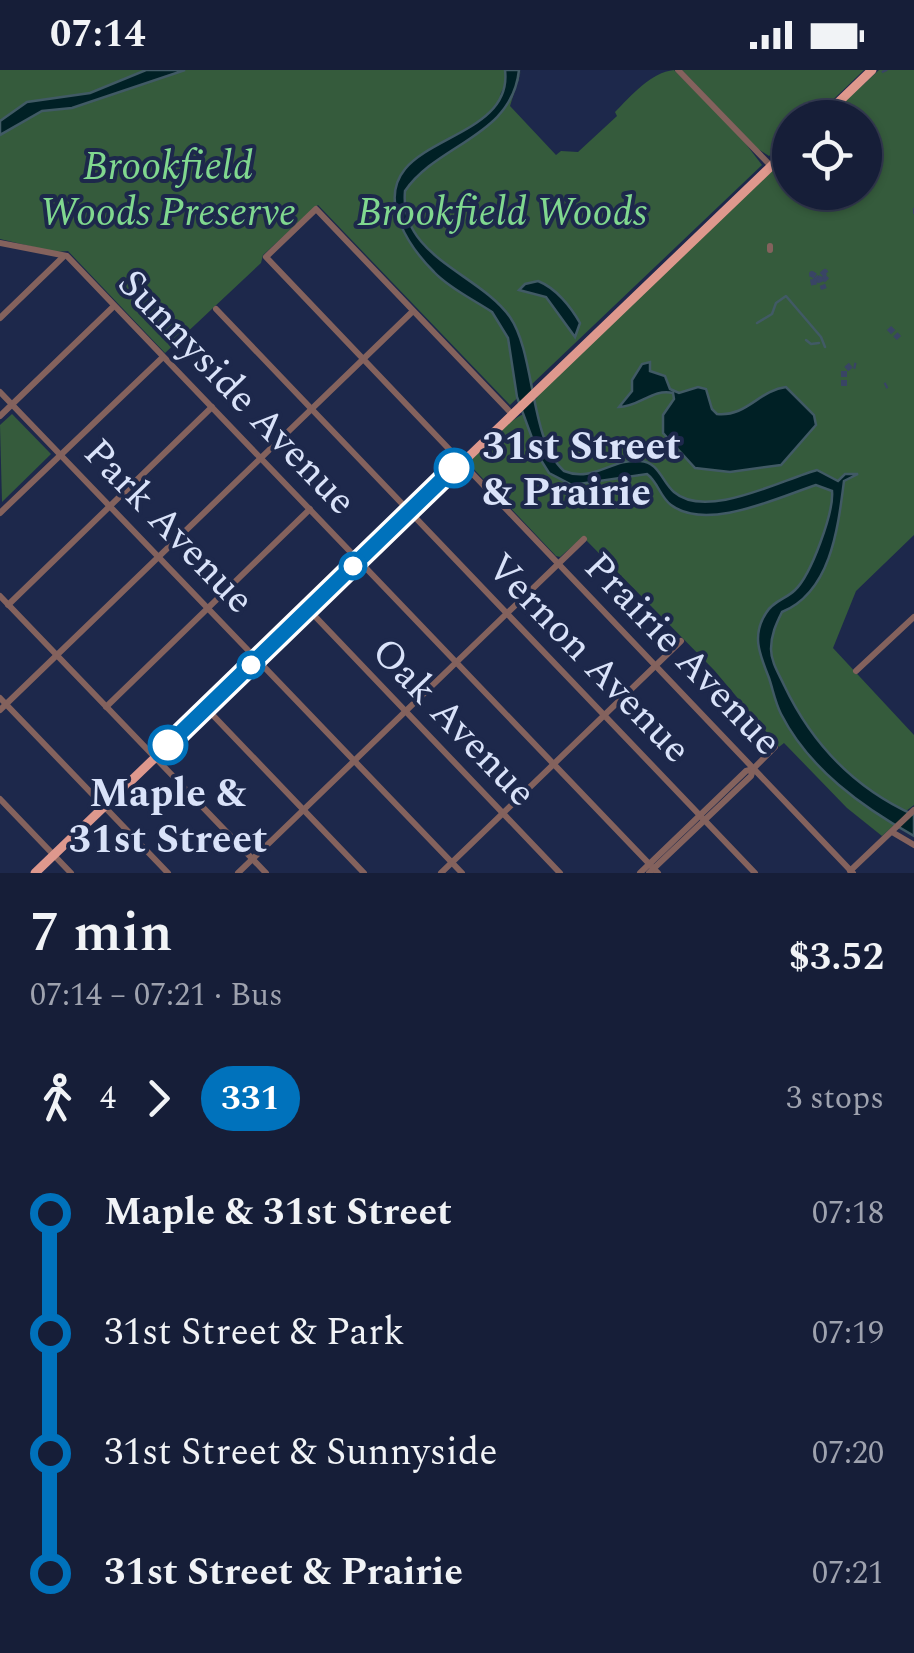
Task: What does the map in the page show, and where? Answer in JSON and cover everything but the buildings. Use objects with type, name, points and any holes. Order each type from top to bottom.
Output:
[{"type":"main road","points":[[841,100],[872,70]]},
{"type":"main road","points":[[35,873],[770,166]]},
{"type":"street","points":[[678,70],[770,166]]},
{"type":"street","name":"Prairie Avenue","points":[[413,311],[316,209],[266,257],[850,872]]},
{"type":"street","points":[[0,243],[64,256]]},
{"type":"street","points":[[0,318],[64,256]]},
{"type":"street","name":"Sunnyside Avenue","points":[[64,256],[652,870]]},
{"type":"street","points":[[0,416],[114,306]]},
{"type":"street","name":"Vernon Avenue","points":[[216,309],[755,873]]},
{"type":"street","points":[[168,873],[2,704],[413,311],[514,411]]},
{"type":"street","points":[[0,514],[163,356]]},
{"type":"street","name":"Park Avenue","points":[[0,392],[462,873]]},
{"type":"street","points":[[8,605],[212,407]]},
{"type":"street","points":[[106,707],[310,509]]},
{"type":"street","points":[[238,873],[584,539]]},
{"type":"street","points":[[0,596],[266,873]]},
{"type":"street","name":"Oak Avenue","points":[[308,610],[560,873]]},
{"type":"street","points":[[856,671],[914,616]]},
{"type":"street","points":[[441,873],[682,641]]},
{"type":"street","points":[[206,708],[364,873]]},
{"type":"street","points":[[640,873],[652,870],[746,771],[776,747]]},
{"type":"street","points":[[0,799],[71,873]]},
{"type":"street","points":[[850,872],[914,810]]},
{"type":"street","points":[[894,829],[914,845]]},
{"type":"green space","name":"Brookfield Woods Preserve","points":[[0,70],[505,70],[506,82],[500,95],[517,83],[510,106],[556,155],[561,151],[578,152],[642,86],[657,75],[674,70],[739,135],[762,165],[510,405],[318,205],[165,353],[68,251],[55,252],[0,239]]},
{"type":"green space","points":[[682,70],[864,70],[833,100],[772,100],[772,154],[769,156]]},
{"type":"green space","points":[[879,70],[914,70],[914,535],[856,591],[833,648],[914,735],[914,805],[906,811],[860,782],[825,749],[804,722],[793,731],[825,772],[894,825],[882,836],[847,808],[784,743],[779,747],[714,670],[583,537],[560,557],[556,556],[468,463],[508,424],[536,409],[535,400],[547,385],[772,170],[772,210],[882,210],[882,100],[846,100]]},
{"type":"green space","points":[[12,414],[51,454],[2,502],[0,425]]},
{"type":"shaded area","points":[[146,70],[185,70],[72,108],[42,111],[0,135],[0,121],[27,102],[90,93]]},
{"type":"shaded area","points":[[505,70],[519,70],[503,110],[489,125],[419,175],[405,191],[407,214],[415,232],[427,248],[480,288],[510,317],[524,353],[544,439],[564,471],[584,474],[630,461],[646,462],[674,492],[688,500],[705,502],[744,495],[817,470],[838,481],[845,474],[858,474],[844,481],[835,538],[822,574],[812,590],[782,612],[773,634],[771,654],[795,706],[822,745],[872,792],[914,815],[914,836],[856,799],[806,752],[781,714],[760,653],[761,621],[772,606],[795,590],[808,571],[825,528],[832,491],[816,485],[743,510],[704,515],[671,505],[647,474],[572,485],[549,473],[539,457],[517,397],[508,338],[492,312],[440,278],[407,238],[395,196],[405,169],[484,117],[504,89]]},
{"type":"shaded area","points":[[538,281],[557,293],[580,323],[575,337],[546,297],[519,290]]},
{"type":"shaded area","points":[[650,362],[650,371],[665,376],[670,389],[679,393],[698,387],[706,389],[717,414],[745,408],[786,387],[814,415],[816,425],[781,465],[730,472],[695,468],[663,433],[663,415],[674,399],[673,393],[659,393],[619,407],[632,391],[632,380],[642,364]]},
{"type":"waterway","points":[[757,323],[772,314],[776,303],[786,296],[825,347]]},
{"type":"waterway","points":[[806,340],[819,343]]},
{"type":"tunnel","points":[[815,281],[825,272],[827,276],[822,281]]},
{"type":"tunnel","points":[[814,285],[812,274],[820,279],[824,289]]},
{"type":"tunnel","points":[[889,328],[899,338]]},
{"type":"tunnel","points":[[844,386],[844,371],[856,366]]},
{"type":"bus line","name":"331","points":[[168,745],[454,468]]},
{"type":"place","name":"31st Street & Prairie","points":[[454,468]]},
{"type":"place","name":"Maple & 31st Street","points":[[168,745]]},
{"type":"park label","name":"Brookfield Woods","points":[[502,211]]}]
